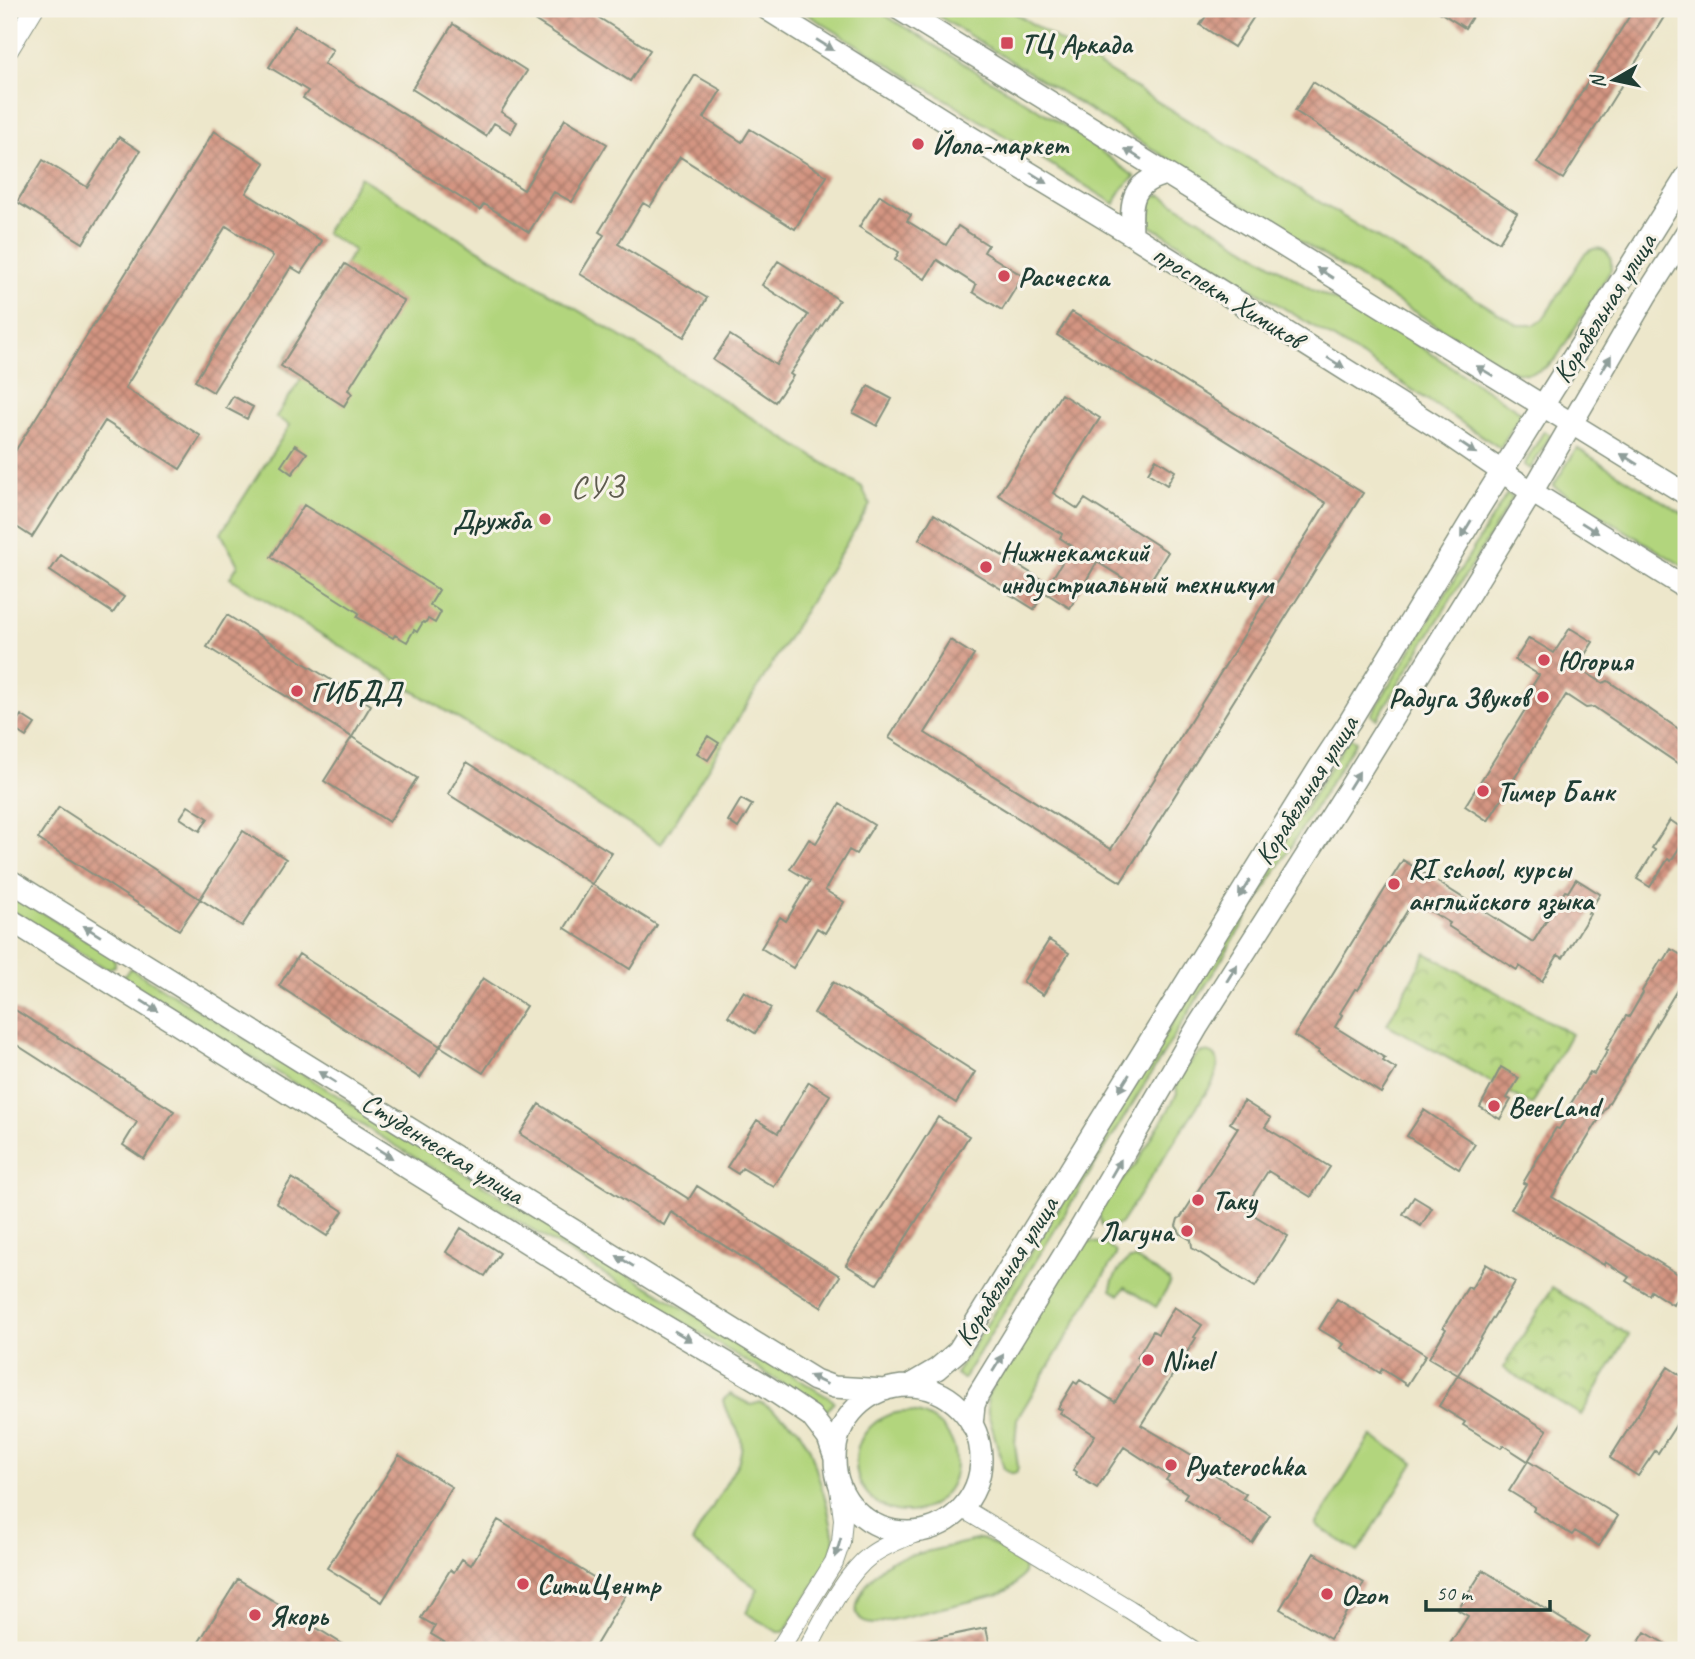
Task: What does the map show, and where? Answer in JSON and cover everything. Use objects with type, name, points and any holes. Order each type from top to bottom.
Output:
[{"type":"main road","name":"проспект Химиков","points":[[767,9],[1132,235],[1686,588]]},
{"type":"main road","points":[[899,9],[1686,494]]},
{"type":"main road","points":[[1132,235],[1131,205],[1134,197],[1142,186],[1155,177],[1166,174]]},
{"type":"main road","name":"Корабельная улица","points":[[908,1386],[937,1369],[958,1352],[1686,177]]},
{"type":"main road","name":"Корабельная улица","points":[[972,1425],[974,1405],[986,1381],[1088,1216],[1198,1026],[1532,492],[1647,294],[1686,233]]},
{"type":"main road","points":[[1350,721],[1379,738]]},
{"type":"main road","name":"Студенческая улица","points":[[9,880],[815,1380],[834,1387],[885,1390]]},
{"type":"main road","name":"Студенческая улица","points":[[9,919],[579,1275],[763,1384],[811,1416],[828,1438],[835,1458]]},
{"type":"main road","points":[[101,975],[113,977],[123,970],[125,957],[117,947]]},
{"type":"main road","name":"Корабельная улица","points":[[908,1386],[945,1396],[961,1409],[972,1425],[981,1448],[980,1473],[966,1505],[947,1522],[920,1531],[898,1532],[877,1526],[860,1515],[846,1499],[838,1481],[835,1458],[839,1436],[849,1416],[865,1400],[885,1390],[908,1386]]},
{"type":"street","points":[[9,50],[34,9]]},
{"type":"street","name":"Корабельная улица","points":[[779,1650],[834,1562],[841,1542],[843,1519],[838,1481]]},
{"type":"street","points":[[962,1508],[1193,1650]]},
{"type":"street","name":"Корабельная улица","points":[[807,1650],[851,1575],[870,1556],[920,1531]]},
{"type":"green space","points":[[799,9],[875,9],[1078,134],[1135,177],[1122,189],[1115,204]]},
{"type":"green space","points":[[927,9],[1008,9],[1518,325],[1534,325],[1543,319],[1588,251],[1599,249],[1607,253],[1611,270],[1552,362],[1535,372],[1508,370]]},
{"type":"green space","name":"Дружба","points":[[360,177],[862,487],[870,505],[661,844],[230,578],[238,565],[221,533],[290,425],[276,417],[301,379],[281,366],[354,250],[325,233]]},
{"type":"green space","points":[[1161,195],[1313,290],[1384,323],[1522,413],[1500,448],[1363,357],[1138,218],[1143,200]]},
{"type":"green space","points":[[1544,431],[1551,435],[1530,469],[1524,465]]},
{"type":"green space","points":[[1577,448],[1686,516],[1686,568],[1553,486]]},
{"type":"green space","points":[[1507,494],[1513,498],[1377,719],[1371,715]]},
{"type":"green space","points":[[1349,737],[1356,741],[963,1379],[956,1374]]},
{"type":"green space","points":[[9,892],[112,956],[115,966],[107,969],[9,909]]},
{"type":"green space","points":[[1426,953],[1571,1034],[1532,1105],[1387,1024]]},
{"type":"green space","points":[[130,968],[834,1401],[827,1411],[123,978]]},
{"type":"green space","points":[[1202,1052],[1213,1055],[1218,1061],[1213,1082],[1121,1223],[1109,1228],[1102,1226],[1099,1215],[1111,1188],[1136,1164],[1172,1104],[1177,1093],[1176,1086],[1184,1071]]},
{"type":"green space","points":[[1085,1242],[1104,1245],[1115,1251],[1116,1255],[1017,1419],[1015,1444],[1018,1467],[1016,1473],[1010,1473],[1004,1469],[988,1413],[987,1396],[1074,1248]]},
{"type":"green space","points":[[1130,1259],[1136,1259],[1169,1280],[1170,1284],[1156,1307],[1125,1287],[1119,1295],[1111,1290],[1117,1273]]},
{"type":"green space","points":[[1552,1288],[1629,1335],[1581,1415],[1503,1368]]},
{"type":"green space","points":[[730,1394],[751,1405],[761,1402],[797,1427],[810,1449],[827,1505],[834,1538],[831,1559],[784,1632],[778,1632],[746,1613],[758,1589],[692,1542],[738,1463],[741,1451],[740,1435],[723,1400]]},
{"type":"green space","points":[[906,1412],[925,1415],[942,1426],[953,1443],[956,1462],[953,1481],[942,1498],[925,1509],[906,1512],[887,1509],[870,1498],[859,1481],[856,1462],[859,1443],[870,1426],[887,1415]]},
{"type":"green space","points":[[1371,1436],[1414,1463],[1358,1552],[1316,1525]]},
{"type":"green space","points":[[980,1539],[1014,1555],[1022,1564],[1022,1575],[1009,1589],[997,1595],[874,1624],[863,1621],[857,1614],[857,1605],[867,1584],[891,1561]]},
{"type":"building","points":[[517,9],[585,9],[650,50],[630,81]]},
{"type":"building","points":[[1211,9],[1259,9],[1234,47],[1200,25]]},
{"type":"building","points":[[1435,9],[1477,9],[1465,28]]},
{"type":"building","points":[[1634,9],[1669,9],[1563,179],[1537,163]]},
{"type":"building","points":[[453,24],[527,71],[501,112],[517,122],[511,133],[494,123],[486,136],[412,89]]},
{"type":"building","points":[[295,26],[333,50],[324,64],[524,190],[565,119],[607,144],[572,202],[554,192],[529,232],[484,204],[480,210],[303,98],[308,91],[269,67]]},
{"type":"building","points":[[695,75],[721,90],[704,118],[742,142],[750,129],[827,176],[795,229],[680,157],[650,207],[643,203],[618,244],[707,298],[684,337],[580,274],[604,235],[599,232]]},
{"type":"building","points":[[1313,82],[1517,213],[1499,242],[1295,111]]},
{"type":"building","points":[[214,131],[265,163],[246,193],[322,241],[301,273],[291,267],[213,392],[195,381],[273,256],[226,226],[125,388],[201,436],[180,469],[105,421],[32,537],[9,522],[9,461]]},
{"type":"building","points":[[119,137],[140,151],[83,243],[17,202],[43,160],[87,187]]},
{"type":"building","points":[[880,195],[911,215],[907,221],[946,245],[958,226],[988,245],[984,252],[1023,276],[1002,310],[973,292],[976,285],[937,260],[925,279],[895,260],[899,252],[859,227]]},
{"type":"building","points":[[778,261],[839,300],[790,374],[793,376],[775,402],[713,360],[730,335],[776,365],[808,315],[762,285]]},
{"type":"building","points":[[345,264],[404,301],[348,390],[352,393],[344,406],[281,366]]},
{"type":"building","points":[[1072,312],[1363,493],[1121,882],[889,738],[950,640],[974,655],[925,733],[1111,849],[1326,503],[1057,335]]},
{"type":"building","points":[[868,386],[892,399],[877,426],[853,413]]},
{"type":"building","points":[[1061,394],[1100,418],[1053,493],[1078,509],[1085,499],[1168,552],[1144,591],[1097,562],[1070,608],[1044,592],[1072,546],[1060,538],[1062,534],[998,495]]},
{"type":"building","points":[[233,396],[253,407],[247,419],[226,408]]},
{"type":"building","points":[[295,445],[307,453],[292,474],[281,466]]},
{"type":"building","points":[[1156,459],[1175,471],[1167,485],[1148,473]]},
{"type":"building","name":"Дружба","points":[[304,505],[439,590],[430,605],[441,612],[435,623],[428,619],[423,622],[407,642],[395,635],[393,638],[357,617],[359,613],[271,557]]},
{"type":"building","points":[[934,514],[1049,584],[1034,609],[919,539]]},
{"type":"building","points":[[61,555],[124,597],[113,613],[50,571]]},
{"type":"building","points":[[227,615],[371,705],[352,737],[207,647]]},
{"type":"building","points":[[1570,628],[1593,642],[1577,667],[1603,683],[1608,681],[1686,734],[1686,769],[1594,707],[1586,708],[1566,695],[1488,821],[1465,806],[1528,705],[1522,702],[1539,675],[1515,660],[1529,638],[1554,653]]},
{"type":"building","points":[[21,715],[35,724],[26,737],[12,728]]},
{"type":"building","points":[[708,736],[719,743],[708,760],[697,753]]},
{"type":"building","points":[[352,737],[417,778],[389,822],[324,781]]},
{"type":"building","points":[[467,762],[612,853],[592,884],[448,794]]},
{"type":"building","points":[[741,799],[752,805],[738,828],[728,821]]},
{"type":"building","points":[[840,804],[874,825],[856,854],[849,850],[825,890],[844,902],[825,933],[817,928],[793,968],[761,948],[780,917],[786,921],[810,881],[790,869],[809,839],[816,843]]},
{"type":"building","points":[[188,806],[208,818],[200,831],[180,818]]},
{"type":"building","points":[[59,807],[200,899],[179,930],[38,839]]},
{"type":"building","points":[[1670,820],[1686,831],[1686,837],[1650,887],[1637,879]]},
{"type":"building","points":[[243,831],[286,859],[242,926],[200,899]]},
{"type":"building","points":[[1403,860],[1533,942],[1565,891],[1568,892],[1576,879],[1600,894],[1563,958],[1558,955],[1542,981],[1519,966],[1517,970],[1448,926],[1450,923],[1412,903],[1358,990],[1355,989],[1340,1013],[1342,1015],[1335,1027],[1385,1058],[1383,1061],[1396,1069],[1381,1093],[1294,1036]]},
{"type":"building","points":[[592,884],[657,925],[630,969],[565,928]]},
{"type":"building","points":[[1049,940],[1069,953],[1043,995],[1023,982]]},
{"type":"building","points":[[1671,949],[1686,958],[1686,975],[1552,1197],[1686,1279],[1673,1305],[1651,1291],[1649,1295],[1626,1281],[1629,1277],[1605,1262],[1604,1265],[1511,1209],[1526,1184],[1523,1183],[1556,1128],[1559,1129],[1573,1107],[1570,1105],[1590,1072],[1594,1074],[1626,1016],[1629,1017],[1661,960],[1664,961]]},
{"type":"building","points":[[299,954],[440,1046],[420,1078],[279,986]]},
{"type":"building","points":[[483,978],[526,1006],[483,1073],[440,1046]]},
{"type":"building","points":[[833,982],[975,1072],[956,1103],[814,1013]]},
{"type":"building","points":[[744,991],[771,1008],[755,1033],[728,1016]]},
{"type":"building","points":[[9,1006],[174,1111],[144,1159],[123,1145],[137,1122],[9,1040]]},
{"type":"building","points":[[1501,1067],[1519,1078],[1507,1098],[1511,1100],[1500,1119],[1480,1107]]},
{"type":"building","points":[[809,1082],[830,1095],[774,1187],[742,1168],[738,1174],[727,1167],[757,1120],[778,1133]]},
{"type":"building","points":[[1244,1101],[1271,1118],[1265,1127],[1330,1167],[1311,1197],[1268,1171],[1244,1209],[1288,1236],[1255,1287],[1192,1248],[1191,1240],[1181,1234],[1176,1226],[1238,1128],[1230,1123]]},
{"type":"building","points":[[539,1104],[689,1199],[697,1186],[840,1276],[821,1307],[671,1212],[664,1225],[520,1134]]},
{"type":"building","points":[[1424,1110],[1475,1144],[1459,1169],[1407,1136]]},
{"type":"building","points":[[938,1117],[969,1136],[877,1284],[846,1265]]},
{"type":"building","points":[[292,1178],[343,1211],[327,1236],[276,1203]]},
{"type":"building","points":[[1414,1197],[1432,1208],[1421,1226],[1403,1214]]},
{"type":"building","points":[[461,1228],[500,1253],[485,1276],[446,1252]]},
{"type":"building","points":[[1486,1264],[1515,1282],[1458,1375],[1429,1358],[1446,1329],[1443,1327]]},
{"type":"building","points":[[1337,1299],[1426,1355],[1407,1385],[1382,1369],[1380,1373],[1341,1348],[1344,1344],[1319,1329]]},
{"type":"building","points":[[1174,1307],[1202,1325],[1141,1425],[1212,1467],[1209,1471],[1246,1494],[1243,1498],[1270,1515],[1252,1543],[1184,1498],[1187,1493],[1166,1480],[1169,1476],[1124,1447],[1097,1488],[1076,1475],[1077,1472],[1073,1470],[1095,1435],[1060,1413],[1062,1410],[1058,1408],[1074,1382],[1077,1384],[1080,1380],[1115,1402],[1140,1361],[1137,1358],[1153,1331],[1158,1334]]},
{"type":"building","points":[[1668,1367],[1686,1379],[1686,1402],[1680,1412],[1683,1414],[1658,1453],[1655,1451],[1638,1476],[1610,1458]]},
{"type":"building","points":[[1458,1375],[1547,1430],[1528,1461],[1463,1425],[1465,1422],[1439,1406]]},
{"type":"building","points":[[399,1455],[452,1487],[382,1602],[327,1568]]},
{"type":"building","points":[[1528,1461],[1618,1516],[1599,1546],[1575,1531],[1572,1535],[1533,1511],[1535,1507],[1509,1491]]},
{"type":"building","name":"СитиЦентр","points":[[498,1520],[625,1596],[593,1650],[441,1650],[446,1643],[431,1634],[435,1626],[421,1618],[450,1570],[454,1572],[462,1559],[471,1565]]},
{"type":"building","points":[[1314,1553],[1364,1583],[1330,1639],[1280,1609]]},
{"type":"building","points":[[1483,1570],[1589,1636],[1580,1650],[1446,1650],[1468,1616],[1458,1610]]},
{"type":"building","name":"Якорь","points":[[238,1579],[352,1650],[194,1650]]},
{"type":"building","points":[[986,1628],[991,1650],[907,1650],[907,1644]]},
{"type":"building","points":[[1645,1632],[1676,1650],[1634,1650]]},
{"type":"place","name":"ТЦ Аркада","points":[[1007,43]]},
{"type":"place","name":"Йола-маркет","points":[[918,144]]},
{"type":"place","name":"Расческа","points":[[1004,276]]},
{"type":"place","name":"Дружба","points":[[545,519]]},
{"type":"place","name":"Нижнекамский индустриальный техникум","points":[[986,567]]},
{"type":"place","name":"Югория","points":[[1544,660]]},
{"type":"place","name":"ГИБДД","points":[[297,691]]},
{"type":"place","name":"Радуга Звуков","points":[[1543,697]]},
{"type":"place","name":"Тимер Банк","points":[[1483,791]]},
{"type":"place","name":"RI school, курсы английского языка","points":[[1394,884]]},
{"type":"place","name":"BeerLand","points":[[1494,1106]]},
{"type":"place","name":"Таку","points":[[1198,1200]]},
{"type":"place","name":"Лагуна","points":[[1187,1231]]},
{"type":"place","name":"Ninel","points":[[1148,1360]]},
{"type":"place","name":"Pyaterochka","points":[[1171,1465]]},
{"type":"place","name":"СитиЦентр","points":[[523,1584]]},
{"type":"place","name":"Ozon","points":[[1327,1594]]},
{"type":"place","name":"Якорь","points":[[255,1615]]},
{"type":"district","name":"СУЗ","points":[[598,486]]}]
